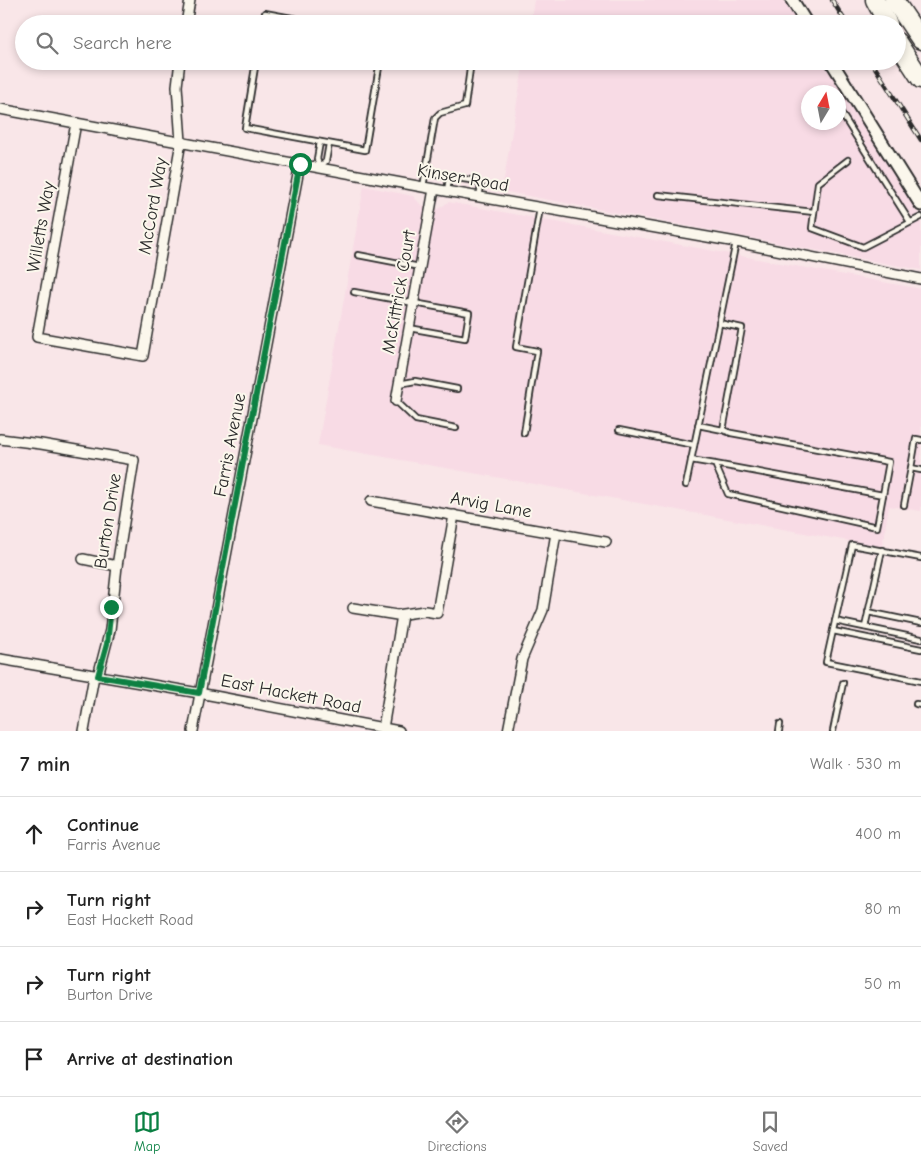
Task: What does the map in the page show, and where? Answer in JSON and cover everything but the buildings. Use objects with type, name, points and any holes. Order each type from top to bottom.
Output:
[{"type":"highway","points":[[875,0],[883,15]]},
{"type":"highway","points":[[894,0],[904,15]]},
{"type":"highway","points":[[906,18],[921,40]]},
{"type":"highway","points":[[906,56],[921,80]]},
{"type":"street","points":[[188,15],[190,0]]},
{"type":"street","points":[[792,0],[801,15]]},
{"type":"street","name":"McCord Way","points":[[143,356],[181,142],[177,86],[179,70]]},
{"type":"street","points":[[837,70],[921,205]]},
{"type":"street","name":"Kinser Road","points":[[0,109],[434,190],[736,242],[921,279]]},
{"type":"street","name":"Willetts Way","points":[[76,123],[37,337],[143,356]]},
{"type":"street","name":"Farris Avenue","points":[[193,731],[300,164]]},
{"type":"street","name":"McKittrick Court","points":[[396,401],[434,190]]},
{"type":"street","name":"Burton Drive","points":[[0,440],[41,444],[134,460],[117,566],[110,630],[96,676],[84,731]]},
{"type":"street","name":"Arvig Lane","points":[[371,500],[606,542]]},
{"type":"street","points":[[353,608],[402,615],[425,612],[437,613],[454,515]]},
{"type":"street","points":[[508,731],[522,659],[543,610],[556,533]]},
{"type":"street","points":[[83,559],[117,566]]},
{"type":"street","points":[[383,728],[402,615]]},
{"type":"street","name":"East Hackett Road","points":[[0,658],[399,731]]},
{"type":"lane","points":[[265,15],[265,13],[276,15]]},
{"type":"lane","points":[[254,70],[244,128],[365,150],[378,70]]},
{"type":"lane","points":[[423,187],[435,118],[440,113],[464,106],[470,70]]},
{"type":"lane","points":[[846,121],[910,222]]},
{"type":"lane","points":[[320,142],[317,159],[320,168]]},
{"type":"lane","points":[[320,168],[326,161],[329,144]]},
{"type":"lane","points":[[848,160],[818,183],[812,228],[863,247],[921,216]]},
{"type":"lane","points":[[425,173],[479,183],[479,197]]},
{"type":"lane","points":[[447,192],[449,177]]},
{"type":"lane","points":[[658,195],[814,212]]},
{"type":"lane","points":[[524,433],[537,351],[516,347],[540,208]]},
{"type":"lane","points":[[686,485],[736,242]]},
{"type":"lane","points":[[358,255],[420,267]]},
{"type":"lane","points":[[354,292],[470,313],[465,338],[409,328]]},
{"type":"lane","points":[[719,323],[742,328],[723,430]]},
{"type":"lane","points":[[399,384],[415,382],[457,389]]},
{"type":"lane","points":[[396,401],[416,420],[456,428]]},
{"type":"lane","points":[[698,425],[731,433],[889,462],[877,527],[728,494],[716,464]]},
{"type":"lane","points":[[618,430],[694,445]]},
{"type":"lane","points":[[904,505],[916,439],[921,440]]},
{"type":"lane","points":[[691,460],[883,495]]},
{"type":"lane","points":[[911,468],[921,470]]},
{"type":"lane","points":[[921,558],[852,545],[826,662],[921,681]]},
{"type":"lane","points":[[865,627],[882,550]]},
{"type":"lane","points":[[868,612],[921,623]]},
{"type":"lane","points":[[835,621],[921,639]]},
{"type":"lane","points":[[833,630],[921,649]]},
{"type":"lane","points":[[833,731],[843,683]]},
{"type":"lane","points":[[779,731],[780,724]]},
{"type":"shaded area","points":[[534,0],[783,0],[792,15],[532,15]]},
{"type":"shaded area","points":[[522,70],[828,70],[837,85],[801,85],[801,130],[846,130],[846,99],[921,218],[921,270],[502,191]]},
{"type":"shaded area","points":[[364,186],[413,196],[421,205],[439,209],[448,202],[921,289],[921,511],[889,506],[882,547],[318,445]]},
{"type":"railway","points":[[832,0],[841,15]]},
{"type":"railway","points":[[877,70],[921,140]]},
{"type":"route","points":[[111,607],[110,630],[98,676],[199,693],[300,164]]}]
